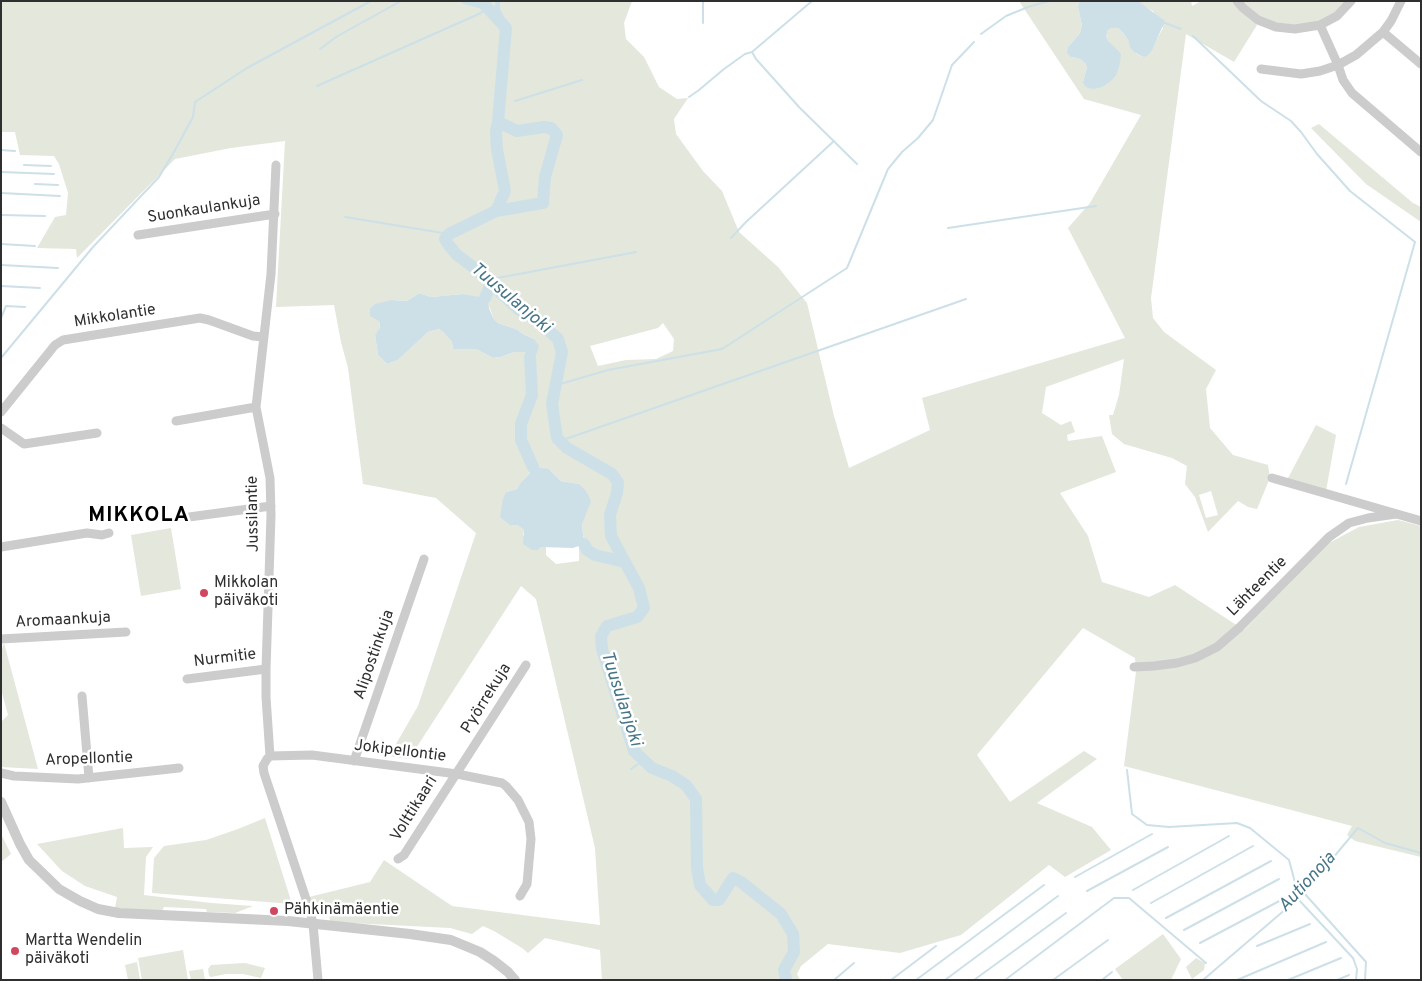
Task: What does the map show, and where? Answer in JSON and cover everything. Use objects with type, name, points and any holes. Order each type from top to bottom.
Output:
[{"type":"street","points":[[1237,1],[1242,8],[1258,20],[1276,27],[1295,28],[1320,25],[1337,16],[1351,1]]},
{"type":"street","points":[[1261,69],[1301,74],[1320,71],[1338,65],[1356,55],[1383,32],[1401,1]]},
{"type":"street","points":[[1320,25],[1338,65],[1342,80],[1352,93],[1421,152]]},
{"type":"street","points":[[1383,32],[1421,64]]},
{"type":"street","name":"Jussilantie","points":[[276,164],[271,274],[256,407],[270,478],[271,506],[266,669],[270,756],[266,759],[264,773],[310,911],[318,980]]},
{"type":"street","name":"Suonkaulankuja","points":[[138,235],[274,214]]},
{"type":"street","name":"Mikkolantie","points":[[1,412],[50,350],[59,342],[200,318],[253,336],[264,337]]},
{"type":"street","points":[[176,421],[256,407]]},
{"type":"street","points":[[1,428],[24,444],[97,432]]},
{"type":"street","name":"Lähteentie","points":[[1272,478],[1421,521]]},
{"type":"street","points":[[189,517],[271,506]]},
{"type":"street","name":"Lähteentie","points":[[1134,667],[1177,663],[1195,658],[1216,646],[1240,628],[1329,537],[1349,523],[1396,514]]},
{"type":"street","points":[[1,547],[87,533],[102,535],[109,533]]},
{"type":"street","name":"Alipostinkuja","points":[[354,761],[424,559]]},
{"type":"street","name":"Aromaankuja","points":[[1,639],[126,632]]},
{"type":"street","name":"Pyörrekuja","points":[[457,774],[526,665]]},
{"type":"street","name":"Nurmitie","points":[[187,679],[266,669]]},
{"type":"street","points":[[82,696],[89,778]]},
{"type":"street","name":"Jokipellontie","points":[[270,756],[312,755],[457,774],[502,783],[518,800],[529,822],[531,839],[527,884],[520,896]]},
{"type":"street","name":"Aropellontie","points":[[1,773],[89,778],[179,768]]},
{"type":"street","name":"Volttikaari","points":[[398,859],[404,855],[457,774]]},
{"type":"street","points":[[1,802],[29,860],[59,888],[98,909],[120,913],[253,919],[313,924],[451,940],[480,952],[508,972],[515,980]]},
{"type":"shaded area","points":[[1,1],[632,1],[624,23],[626,39],[644,57],[659,87],[677,99],[688,98],[674,119],[676,134],[703,171],[722,191],[739,232],[778,267],[807,303],[834,416],[849,468],[930,430],[922,398],[1125,338],[1068,228],[1090,203],[1141,115],[1084,99],[1019,1],[1079,1],[1078,7],[1082,26],[1080,33],[1068,47],[1071,57],[1080,59],[1087,67],[1083,82],[1119,51],[1108,42],[1106,36],[1108,30],[1112,28],[1118,28],[1124,34],[1130,48],[1137,54],[1143,57],[1153,49],[1163,28],[1153,11],[1138,1],[1191,1],[1192,6],[1201,1],[1232,1],[1239,10],[1257,25],[1234,62],[1186,34],[1151,298],[1153,318],[1164,332],[1216,370],[1206,389],[1210,428],[1233,455],[1268,465],[1270,478],[1257,509],[1248,507],[1238,501],[1208,532],[1195,497],[1185,484],[1187,466],[1172,458],[1124,444],[1112,434],[1109,415],[1113,415],[1119,395],[1124,359],[1046,387],[1042,413],[1061,425],[1071,421],[1075,432],[1067,435],[1068,441],[1102,436],[1116,472],[1060,493],[1088,536],[1102,582],[1149,597],[1175,585],[1244,630],[1329,543],[1359,527],[1398,520],[1421,526],[1421,857],[1355,841],[1347,835],[1352,826],[1124,766],[1136,672],[1135,658],[1083,628],[977,755],[1010,802],[1084,751],[1097,759],[1037,803],[1092,827],[1111,850],[1065,877],[1049,865],[961,935],[900,953],[828,944],[801,966],[797,974],[800,980],[602,980],[600,950],[545,938],[528,953],[483,926],[472,934],[450,928],[330,922],[328,907],[313,908],[309,897],[370,882],[384,860],[452,906],[600,925],[595,848],[536,599],[521,586],[409,759],[389,756],[418,706],[476,533],[436,498],[363,484],[348,368],[334,305],[276,307],[285,141],[231,148],[175,159],[77,258],[76,249],[37,248],[55,217],[66,215],[68,193],[59,164],[54,156],[20,155],[15,132],[1,132]],"holes":[[[419,293],[431,297],[462,294],[490,308],[493,318],[498,323],[516,329],[534,339],[525,352],[514,352],[493,358],[476,349],[453,349],[452,342],[439,329],[428,332],[398,360],[387,364],[378,355],[375,335],[380,329],[379,321],[392,300],[407,301]],[[663,323],[674,339],[673,351],[656,359],[626,360],[598,366],[590,346],[658,328]],[[549,469],[561,481],[579,484],[585,513],[582,524],[584,543],[579,546],[579,561],[556,564],[546,555],[546,547],[540,547],[523,535],[524,530],[517,525],[506,492],[517,489],[530,473]],[[1211,491],[1218,515],[1206,518],[1199,495]]]},
{"type":"shaded area","points":[[460,1],[485,1],[494,9],[496,1],[500,1],[500,9],[510,28],[502,32],[486,12],[480,8],[463,4]]},
{"type":"shaded area","points":[[1079,1],[1138,1],[1165,21],[1153,49],[1147,56],[1143,57],[1130,48],[1128,40],[1118,28],[1108,30],[1106,36],[1108,41],[1121,55],[1119,67],[1111,81],[1102,87],[1094,89],[1084,85],[1087,67],[1085,63],[1080,59],[1071,57],[1067,53],[1068,47],[1080,33],[1082,26],[1078,7]]},
{"type":"shaded area","points":[[1237,1],[1351,1],[1337,16],[1295,29],[1258,20]]},
{"type":"shaded area","points":[[1319,124],[1413,203],[1421,207],[1421,222],[1366,184],[1311,128]]},
{"type":"shaded area","points":[[419,293],[431,297],[462,294],[485,298],[493,318],[498,323],[516,329],[534,339],[539,346],[537,353],[530,357],[525,352],[514,352],[493,358],[476,349],[453,349],[452,342],[439,329],[428,332],[398,360],[387,364],[378,355],[375,335],[380,328],[379,321],[370,316],[370,309],[375,304],[392,300],[407,301]]},
{"type":"shaded area","points":[[1316,425],[1336,435],[1326,491],[1287,480]]},
{"type":"shaded area","points":[[533,467],[549,469],[561,481],[579,484],[586,491],[591,501],[582,524],[584,544],[573,548],[540,547],[538,550],[532,550],[523,544],[524,530],[517,525],[510,525],[500,517],[506,492],[517,489]]},
{"type":"shaded area","points":[[171,528],[181,589],[141,596],[131,535]]},
{"type":"shaded area","points":[[4,643],[38,769],[1,767],[1,722],[8,715],[1,689],[1,652]]},
{"type":"shaded area","points":[[265,818],[292,904],[152,893],[154,858],[164,846],[206,840]]},
{"type":"shaded area","points":[[123,828],[124,848],[153,847],[146,857],[144,895],[253,906],[235,913],[207,912],[206,909],[164,907],[162,911],[115,908],[117,897],[85,886],[62,871],[37,844]]},
{"type":"shaded area","points":[[1,834],[11,854],[1,862]]},
{"type":"shaded area","points":[[1163,934],[1181,959],[1171,980],[1123,980],[1115,969]]},
{"type":"shaded area","points":[[183,950],[188,980],[142,980],[138,958]]},
{"type":"shaded area","points":[[1196,958],[1205,963],[1204,970],[1192,979],[1186,967]]},
{"type":"shaded area","points":[[137,962],[140,980],[128,980],[125,965]]},
{"type":"shaded area","points":[[245,963],[265,968],[261,978],[243,974],[209,976],[208,969],[211,965]]},
{"type":"shaded area","points":[[203,969],[205,980],[191,980],[189,971]]},
{"type":"waterway","points":[[1,358],[93,247],[159,177],[193,117],[195,102],[247,68],[371,1]]},
{"type":"waterway","points":[[320,49],[336,37],[401,1]]},
{"type":"waterway","name":"Tuusulanjoki","points":[[476,1],[483,3],[506,28],[496,132],[497,149],[505,191],[496,211],[449,234],[445,239],[457,255],[476,269],[518,309],[536,319],[558,339],[562,352],[552,404],[557,438],[567,448],[612,474],[618,482],[617,493],[610,515],[611,536],[639,588],[644,608],[637,617],[607,626],[601,636],[602,649],[634,751],[652,768],[672,776],[686,785],[696,799],[697,868],[700,885],[713,900],[719,900],[733,878],[741,882],[781,914],[793,934],[794,952],[784,970],[786,980]]},
{"type":"waterway","points":[[703,1],[703,23]]},
{"type":"waterway","points":[[812,1],[752,52],[756,59],[799,107],[857,164]]},
{"type":"waterway","points":[[981,34],[1006,16],[1049,1]]},
{"type":"waterway","points":[[317,86],[481,13],[485,9]]},
{"type":"waterway","points":[[1165,23],[1181,29]]},
{"type":"waterway","points":[[1193,36],[1261,101],[1291,121],[1350,191],[1415,242],[1346,484]]},
{"type":"waterway","points":[[557,385],[608,370],[722,349],[847,268],[888,169],[933,120],[952,65],[974,42]]},
{"type":"waterway","points":[[689,97],[724,69],[745,54],[752,52]]},
{"type":"waterway","points":[[515,101],[582,80]]},
{"type":"waterway","name":"Tuusulanjoki","points":[[496,211],[543,203],[545,177],[557,135],[551,128],[544,127],[517,131],[498,122]]},
{"type":"waterway","points":[[731,238],[834,141]]},
{"type":"waterway","points":[[1,150],[15,151]]},
{"type":"waterway","points":[[24,165],[51,166]]},
{"type":"waterway","points":[[1,172],[54,174]]},
{"type":"waterway","points":[[35,184],[58,185]]},
{"type":"waterway","points":[[1,193],[60,196]]},
{"type":"waterway","points":[[948,228],[1096,206]]},
{"type":"waterway","points":[[1,215],[45,216]]},
{"type":"waterway","points":[[345,217],[449,234]]},
{"type":"waterway","points":[[1,244],[35,246]]},
{"type":"waterway","points":[[487,280],[636,252]]},
{"type":"waterway","points":[[1,265],[58,268]]},
{"type":"waterway","points":[[485,298],[491,284]]},
{"type":"waterway","points":[[1,286],[40,288]]},
{"type":"waterway","points":[[560,441],[966,299]]},
{"type":"waterway","points":[[1,318],[6,306],[25,307]]},
{"type":"waterway","points":[[530,357],[532,395],[521,424],[521,440],[533,467]]},
{"type":"waterway","points":[[584,544],[587,550],[595,555],[625,562]]},
{"type":"waterway","points":[[631,769],[644,760]]},
{"type":"waterway","points":[[1127,770],[1132,814],[1147,825],[1169,827],[1237,823],[1250,828],[1289,860],[1297,890]]},
{"type":"waterway","name":"Autionoja","points":[[1203,980],[1301,896],[1358,828],[1385,843],[1421,853]]},
{"type":"waterway","points":[[1075,877],[1152,834]]},
{"type":"waterway","points":[[1133,890],[1229,836]]},
{"type":"waterway","points":[[1151,903],[1253,846]]},
{"type":"waterway","points":[[1087,891],[1168,847]]},
{"type":"waterway","points":[[1166,918],[1271,861]]},
{"type":"waterway","points":[[1184,930],[1279,879]]},
{"type":"waterway","points":[[916,980],[1044,885]]},
{"type":"waterway","points":[[1304,893],[1366,962],[1365,980]]},
{"type":"waterway","points":[[945,980],[1058,896]]},
{"type":"waterway","points":[[1005,980],[1114,898],[1129,898],[1206,963]]},
{"type":"waterway","points":[[1200,943],[1285,898]]},
{"type":"waterway","points":[[1298,899],[1353,958],[1357,969],[1356,980]]},
{"type":"waterway","points":[[974,980],[1066,913]]},
{"type":"waterway","points":[[1257,946],[1310,924]]},
{"type":"waterway","points":[[1053,980],[1108,940]]},
{"type":"waterway","points":[[1237,980],[1326,942]]},
{"type":"waterway","points":[[891,980],[936,946]]},
{"type":"waterway","points":[[1288,980],[1341,958]]},
{"type":"waterway","points":[[834,980],[854,963]]},
{"type":"waterway","points":[[1102,980],[1112,972]]},
{"type":"waterway","points":[[1337,980],[1349,975]]},
{"type":"place","name":"Mikkolan päiväkoti","points":[[204,593]]},
{"type":"place","name":"Pähkinämäentie","points":[[274,911]]},
{"type":"place","name":"Martta Wendelin päiväkoti","points":[[15,951]]},
{"type":"district","name":"MIKKOLA","points":[[139,517]]}]
